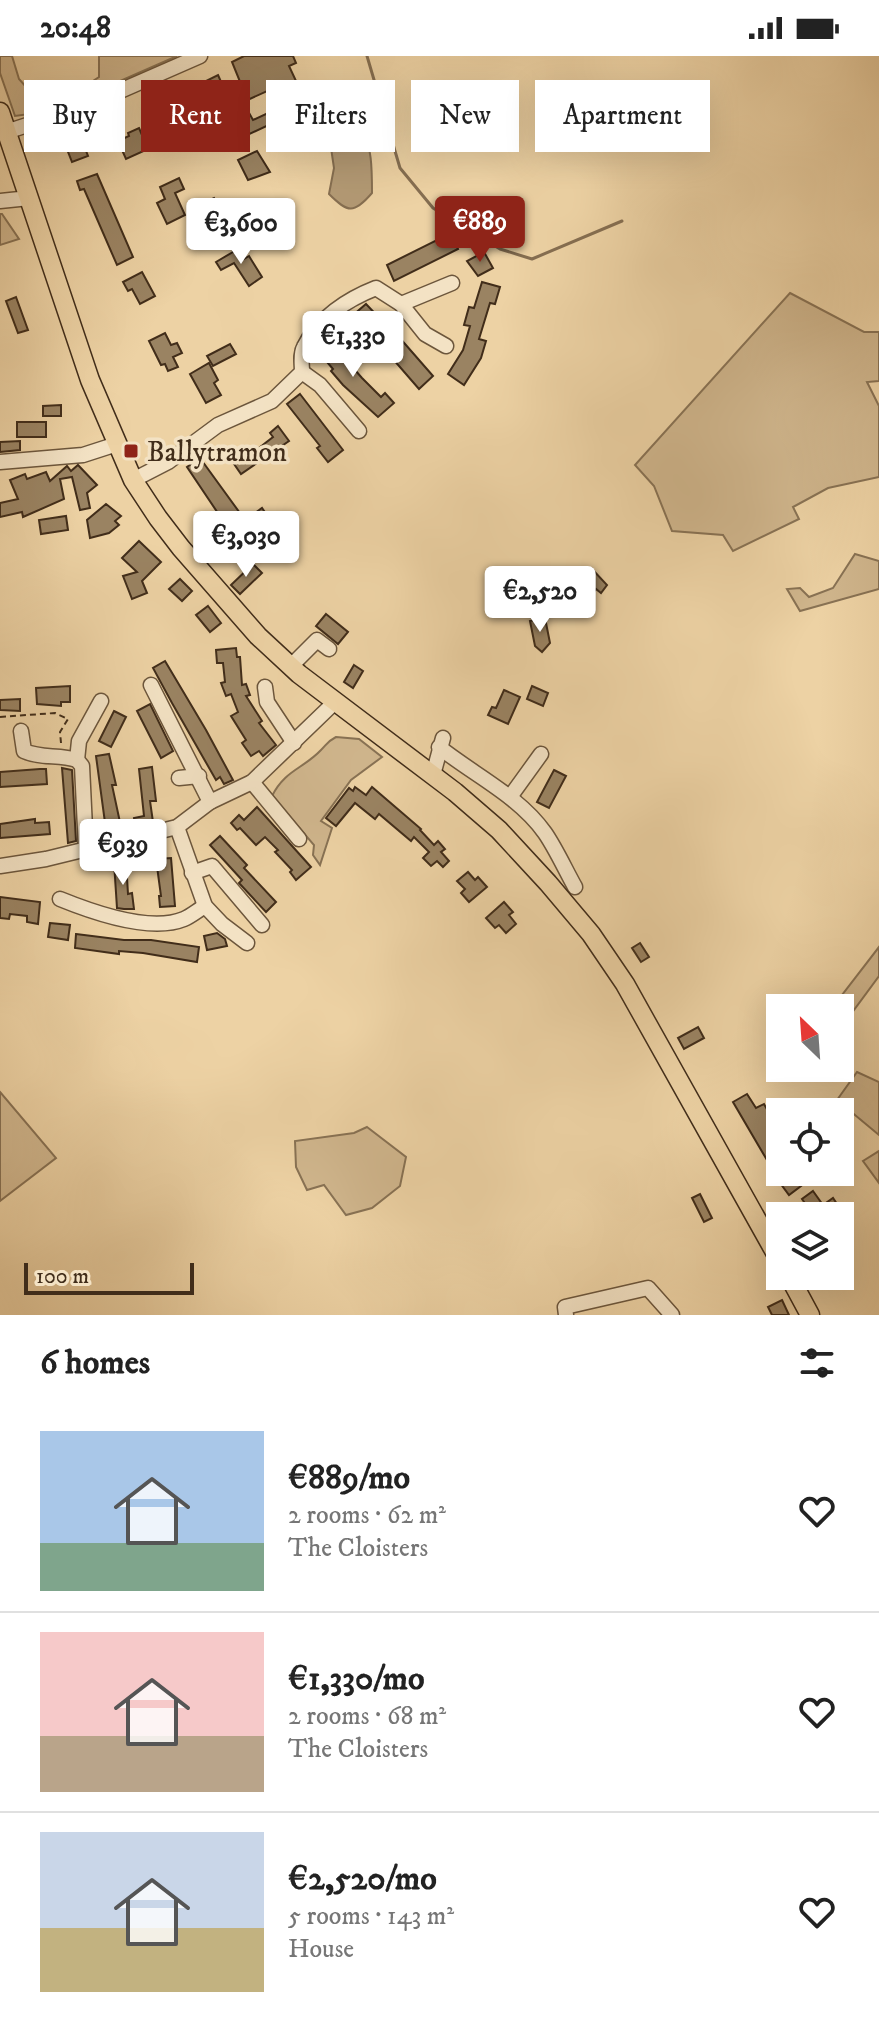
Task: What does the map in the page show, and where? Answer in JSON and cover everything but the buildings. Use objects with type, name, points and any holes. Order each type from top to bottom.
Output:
[{"type":"main road","points":[[2,119],[90,380],[133,480],[181,548],[258,636],[291,666],[499,830],[591,934],[625,984],[766,1236]]},
{"type":"main road","points":[[797,1290],[810,1315]]},
{"type":"street","points":[[2,119],[88,105],[200,56]]},
{"type":"street","points":[[0,201],[29,198]]},
{"type":"street","points":[[401,304],[452,283]]},
{"type":"street","points":[[133,480],[168,462],[218,425],[272,401],[302,372],[302,349],[320,325],[350,299],[376,288],[401,304],[425,334],[446,346]]},
{"type":"street","points":[[302,372],[320,385],[359,431]]},
{"type":"street","points":[[0,462],[83,455],[117,444]]},
{"type":"street","points":[[291,666],[317,640],[329,649]]},
{"type":"street","points":[[151,685],[210,802]]},
{"type":"street","points":[[265,687],[267,702],[294,743]]},
{"type":"street","points":[[70,758],[101,701]]},
{"type":"street","points":[[0,866],[46,859],[177,827],[210,802],[252,782],[336,701]]},
{"type":"street","points":[[21,731],[24,751],[38,757],[70,758],[82,766],[86,849]]},
{"type":"street","points":[[433,775],[441,743],[470,772],[510,797],[544,831],[575,887]]},
{"type":"street","points":[[510,797],[541,754]]},
{"type":"street","points":[[179,778],[199,776]]},
{"type":"street","points":[[252,782],[299,839]]},
{"type":"street","points":[[177,827],[205,906],[247,943]]},
{"type":"street","points":[[192,873],[212,866],[262,925]]},
{"type":"street","points":[[60,899],[89,911],[153,923],[182,920],[205,906]]},
{"type":"street","points":[[566,1315],[565,1307],[648,1288],[672,1315]]},
{"type":"path","points":[[0,717],[55,713],[68,719],[60,732],[70,758]]},
{"type":"shaded area","points":[[0,56],[12,56],[19,79],[24,85],[24,115],[15,116],[0,73]]},
{"type":"shaded area","points":[[99,56],[177,56],[122,80],[94,80],[99,77]]},
{"type":"shaded area","points":[[332,152],[370,152],[372,193],[355,208],[341,205],[329,194],[334,168]]},
{"type":"shaded area","points":[[2,214],[19,239],[0,245]]},
{"type":"shaded area","points":[[790,293],[864,332],[879,332],[879,381],[867,382],[879,406],[879,477],[828,488],[793,507],[799,519],[733,551],[723,535],[672,531],[654,486],[635,465]]},
{"type":"shaded area","points":[[855,554],[879,561],[879,589],[800,611],[787,589],[800,588],[809,597],[833,588]]},
{"type":"shaded area","points":[[336,737],[359,739],[382,757],[351,780],[321,821],[332,828],[320,865],[313,855],[314,845],[272,796],[288,775]]},
{"type":"shaded area","points":[[879,947],[879,976],[854,1010],[854,994],[843,994]]},
{"type":"shaded area","points":[[857,1072],[879,1082],[879,1135],[854,1114],[854,1098],[838,1098],[850,1082],[854,1082]]},
{"type":"shaded area","points":[[0,1092],[56,1158],[0,1201]]},
{"type":"shaded area","points":[[367,1127],[406,1157],[400,1186],[372,1208],[346,1215],[324,1185],[307,1190],[296,1167],[295,1141],[354,1133]]},
{"type":"shaded area","points":[[879,1151],[879,1183],[863,1161]]},
{"type":"waterway","points":[[367,56],[400,168],[433,208],[500,249],[532,259],[622,221]]},
{"type":"place","name":"Ballytramon","points":[[131,451]]}]
